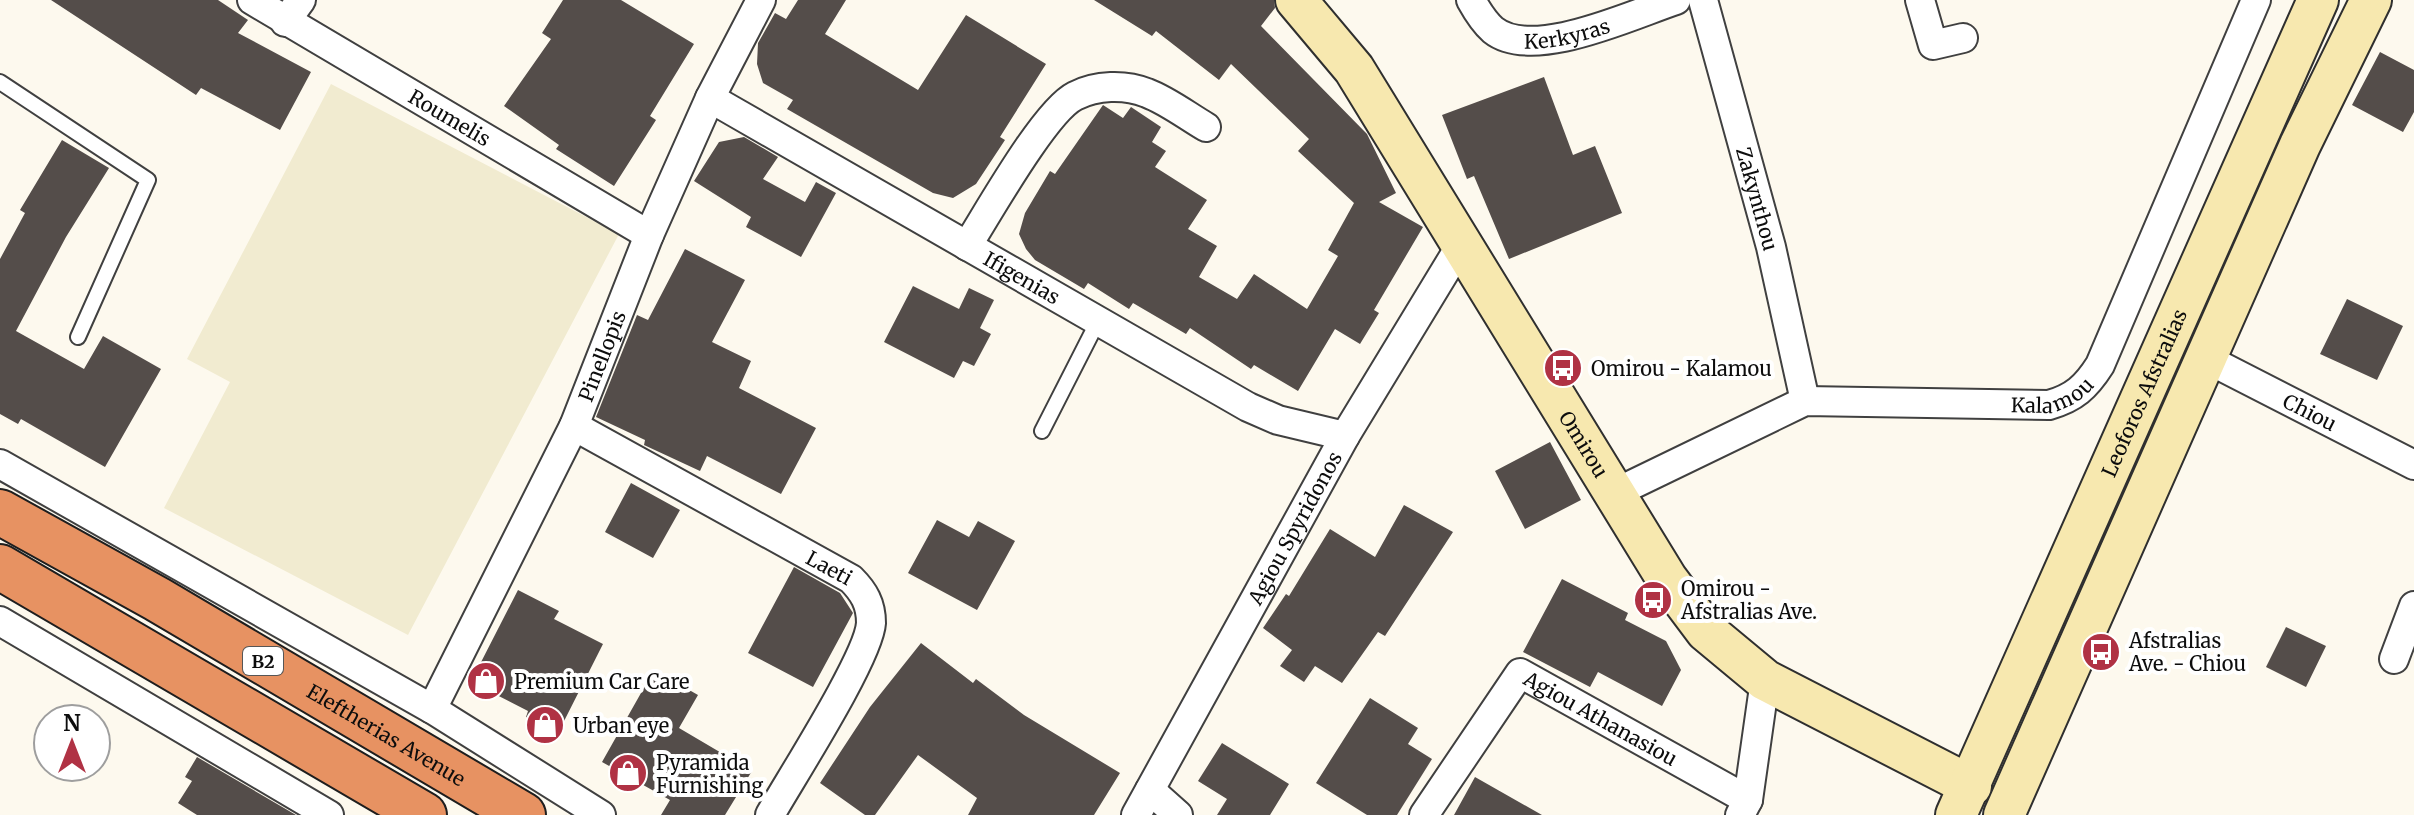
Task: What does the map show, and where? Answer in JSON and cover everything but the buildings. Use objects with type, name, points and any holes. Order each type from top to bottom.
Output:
[{"type":"highway","name":"Eleftherias Avenue","points":[[0,512],[157,599],[523,815]]},
{"type":"highway","name":"B2","points":[[0,567],[424,815]]},
{"type":"main road","name":"Omirou","points":[[1296,0],[1354,69],[1667,579],[1706,631],[1765,680],[1963,800]]},
{"type":"main road","name":"Leoforos Afstralias","points":[[1963,800],[2318,0]]},
{"type":"main road","points":[[2004,815],[2135,525],[2300,145],[2371,0]]},
{"type":"street","name":"Roumelis","points":[[252,0],[293,11],[649,235]]},
{"type":"street","name":"Pinellopis","points":[[432,709],[574,426],[649,235],[710,98],[761,0]]},
{"type":"street","name":"Kerkyras","points":[[1471,0],[1494,31],[1518,40],[1550,42],[1676,0]]},
{"type":"street","name":"Zakynthou","points":[[1703,0],[1771,247],[1805,401]]},
{"type":"street","points":[[1920,0],[1933,45],[1963,38]]},
{"type":"street","name":"Kalamou","points":[[1615,493],[1805,401],[2049,405],[2069,399],[2086,386],[2100,365],[2256,0]]},
{"type":"street","points":[[967,246],[1054,115],[1073,96],[1095,88],[1147,93],[1206,127]]},
{"type":"street","name":"Ifigenias","points":[[710,98],[1262,414],[1345,436]]},
{"type":"street","name":"Agiou Spyridonos","points":[[1136,815],[1345,436],[1461,245]]},
{"type":"street","name":"Chiou","points":[[2205,358],[2414,465]]},
{"type":"street","name":"Laeti","points":[[574,426],[851,579],[863,590],[869,604],[871,623],[867,643],[770,815]]},
{"type":"street","points":[[0,464],[432,709],[601,815]]},
{"type":"street","points":[[2394,659],[2414,606]]},
{"type":"street","points":[[0,621],[329,815]]},
{"type":"street","name":"Agiou Athanasiou","points":[[1424,815],[1520,673],[1747,810]]},
{"type":"street","points":[[1747,810],[1765,680]]},
{"type":"street","points":[[1150,790],[1178,815]]},
{"type":"lane","points":[[0,82],[148,180],[78,337]]},
{"type":"lane","points":[[1042,431],[1098,321]]},
{"type":"shaded area","points":[[331,84],[619,234],[408,635],[164,508],[230,382],[187,359]]},
{"type":"place","name":"Omirou - Kalamou","points":[[1563,368]]},
{"type":"place","name":"Omirou - Afstralias Ave.","points":[[1653,600]]},
{"type":"place","name":"Afstralias Ave. - Chiou","points":[[2101,652]]},
{"type":"place","name":"Premium Car Care","points":[[486,681]]},
{"type":"place","name":"Urban eye","points":[[545,725]]},
{"type":"place","name":"Pyramida Furnishing","points":[[628,773]]}]
